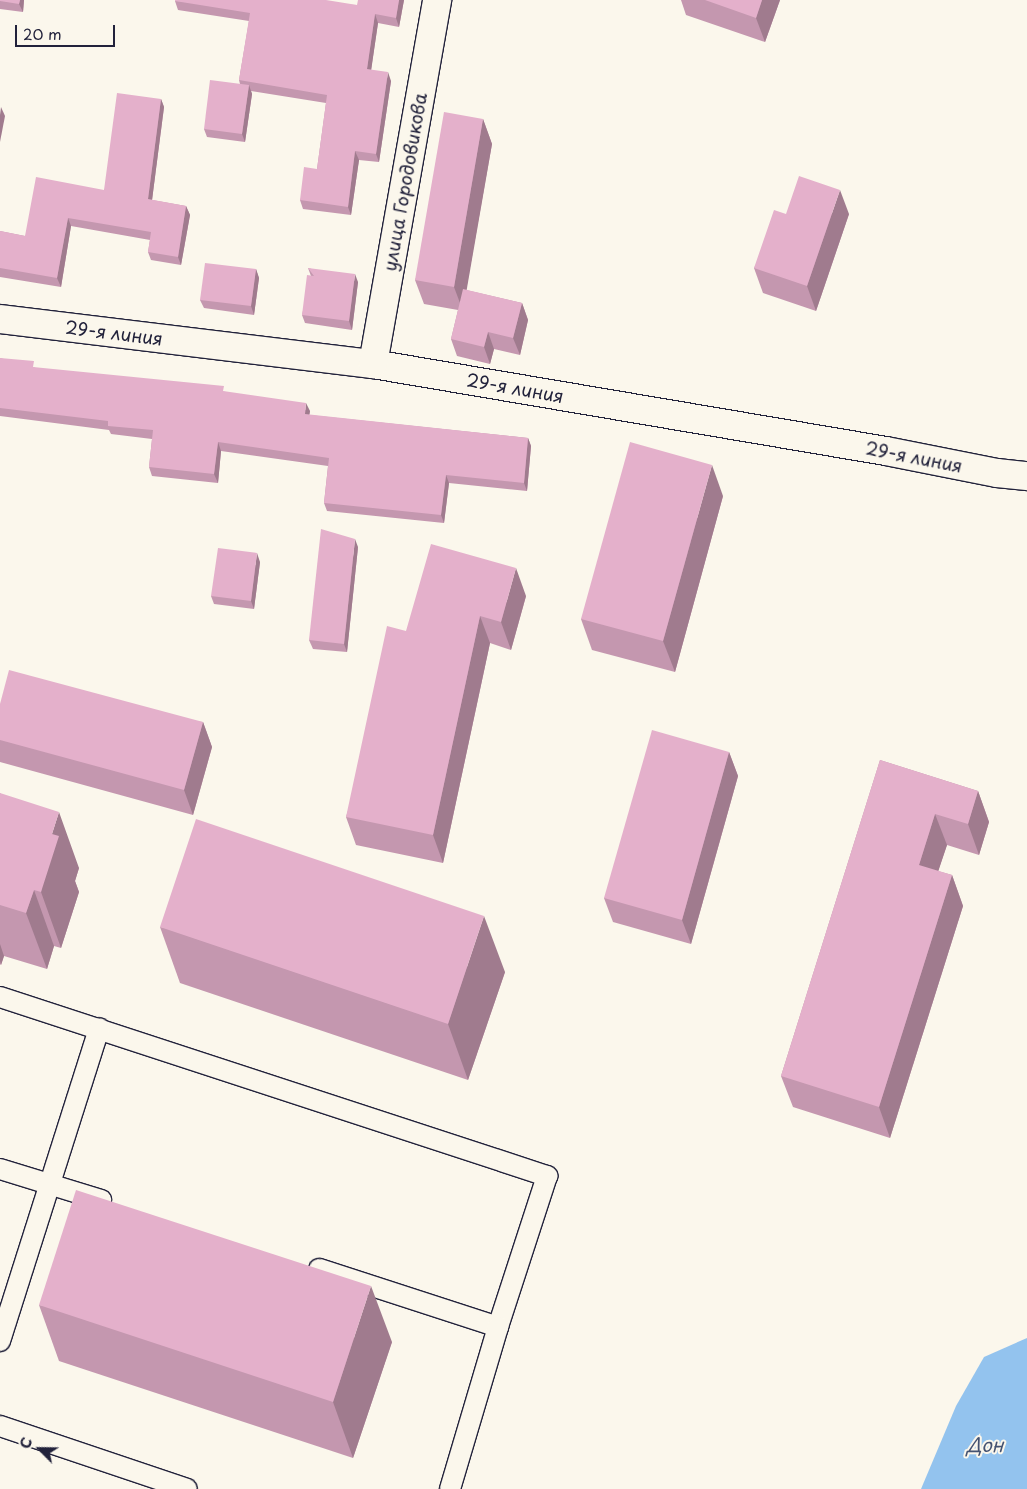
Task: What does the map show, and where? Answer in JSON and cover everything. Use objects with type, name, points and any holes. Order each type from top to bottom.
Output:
[{"type":"street","name":"улица Городовикова","points":[[373,364],[437,0]]},
{"type":"street","name":"29-я линия","points":[[0,319],[373,364],[886,451],[997,473],[1027,476]]},
{"type":"lane","points":[[0,997],[547,1176],[498,1326],[450,1489]]},
{"type":"lane","points":[[0,1341],[98,1028]]},
{"type":"lane","points":[[0,1169],[51,1183],[117,1205]]},
{"type":"lane","points":[[298,1263],[498,1326]]},
{"type":"lane","points":[[0,1426],[187,1489]]},
{"type":"water","name":"Дон","points":[[1027,1338],[1027,1489],[921,1489],[956,1406],[984,1357]]},
{"type":"building","points":[[0,0],[20,0],[19,4]]},
{"type":"building","points":[[175,0],[326,0],[357,5],[358,0],[399,0],[396,18],[375,14],[367,69],[388,72],[376,154],[355,151],[348,207],[300,200],[304,167],[317,169],[327,95],[239,80],[250,13]]},
{"type":"building","points":[[705,0],[762,0],[756,18]]},
{"type":"building","points":[[210,80],[249,85],[242,134],[204,129]]},
{"type":"building","points":[[117,93],[161,99],[148,199],[186,206],[178,257],[148,252],[151,232],[68,218],[57,278],[0,268],[0,231],[25,236],[36,177],[104,190]]},
{"type":"building","points":[[444,112],[483,119],[454,287],[415,280]]},
{"type":"building","points":[[799,176],[840,190],[807,286],[754,268],[774,210],[786,214]]},
{"type":"building","points":[[205,263],[256,269],[251,306],[200,300]]},
{"type":"building","points":[[308,268],[355,274],[349,321],[302,315],[307,275],[314,276]]},
{"type":"building","points":[[463,289],[522,303],[513,338],[488,332],[484,347],[451,339]]},
{"type":"building","points":[[0,358],[34,361],[33,367],[224,386],[223,391],[306,403],[305,414],[528,438],[524,483],[446,475],[441,515],[324,503],[329,458],[218,442],[214,474],[149,467],[153,430],[108,426],[108,421],[0,408]]},
{"type":"building","points":[[630,442],[712,465],[663,641],[581,619]]},
{"type":"building","points":[[321,529],[355,539],[344,644],[309,640]]},
{"type":"building","points":[[431,544],[516,568],[501,622],[480,616],[433,835],[346,817],[387,626],[406,631]]},
{"type":"building","points":[[218,548],[257,553],[251,601],[211,596]]},
{"type":"building","points":[[9,670],[203,722],[184,790],[0,740],[0,704]]},
{"type":"building","points":[[652,730],[729,752],[682,920],[604,898]]},
{"type":"building","points":[[880,760],[978,791],[968,824],[935,814],[919,865],[952,875],[879,1107],[781,1076]]},
{"type":"building","points":[[0,793],[59,812],[52,834],[59,836],[41,892],[34,890],[26,913],[0,905]]},
{"type":"building","points":[[196,819],[484,916],[448,1024],[160,927]]},
{"type":"building","points":[[76,1190],[371,1286],[333,1402],[39,1305]]}]
